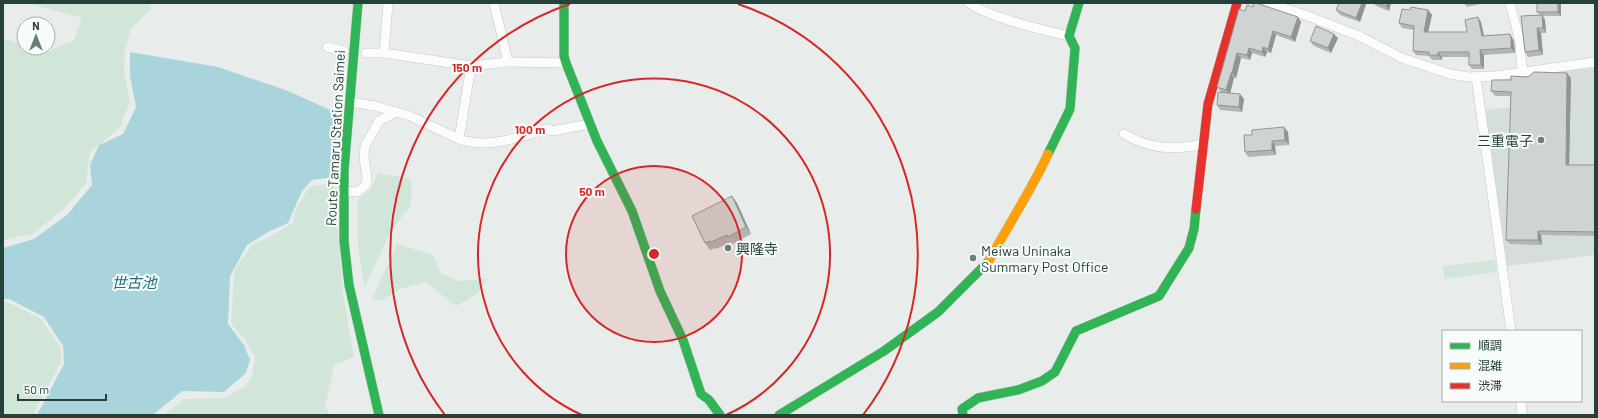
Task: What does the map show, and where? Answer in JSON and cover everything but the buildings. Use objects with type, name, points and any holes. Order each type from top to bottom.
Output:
[{"type":"street","name":"Route Tamaru Station Saimei","points":[[358,3],[343,191],[344,241],[349,284],[379,415]]},
{"type":"street","points":[[384,53],[388,3]]},
{"type":"street","points":[[494,3],[508,62]]},
{"type":"street","points":[[564,3],[564,56],[566,63],[590,124],[632,211],[660,291],[683,340],[701,394],[709,400],[720,415]]},
{"type":"street","points":[[969,3],[984,11],[1043,30],[1069,36]]},
{"type":"street","points":[[779,415],[884,351],[938,312],[988,262],[1012,218],[1034,184],[1070,109],[1075,48],[1069,36],[1079,3]]},
{"type":"street","points":[[963,415],[962,409],[978,398],[1018,390],[1042,381],[1055,372],[1076,331],[1159,296],[1189,248],[1194,229],[1208,104],[1237,3]]},
{"type":"street","points":[[1268,3],[1308,16],[1359,36],[1402,58],[1450,74],[1476,77],[1495,76],[1595,62]]},
{"type":"street","points":[[1510,3],[1520,42],[1522,72]]},
{"type":"street","points":[[326,47],[344,51]]},
{"type":"street","points":[[366,53],[384,53],[471,66],[508,62],[566,63]]},
{"type":"street","points":[[459,139],[471,66]]},
{"type":"street","points":[[1476,77],[1511,330]]},
{"type":"street","points":[[350,102],[375,106],[410,116],[470,143],[482,144],[549,129],[552,131],[590,124]]},
{"type":"street","points":[[343,191],[357,192],[366,185],[367,177],[364,158],[365,146],[379,121],[396,112]]},
{"type":"street","points":[[1124,134],[1137,142],[1168,149],[1182,149],[1204,144]]},
{"type":"street","points":[[1520,402],[1522,415]]},
{"type":"shaded area","points":[[1595,68],[1595,255],[1507,266],[1485,110],[1512,107],[1513,79],[1531,74]]},
{"type":"green space","points":[[28,3],[149,3],[151,8],[131,29],[125,50],[124,72],[130,102],[120,127],[90,152],[86,183],[64,209],[32,234],[3,240],[3,38],[16,42],[16,56],[56,56],[56,48],[74,40],[82,18]]},
{"type":"green space","points":[[378,173],[411,179],[411,205],[391,231],[365,286],[358,243],[358,200],[371,189]]},
{"type":"green space","points":[[334,183],[343,293],[354,357],[334,365],[325,407],[331,415],[164,415],[184,399],[223,398],[246,386],[252,375],[255,357],[244,338],[231,324],[234,275],[236,267],[254,243],[266,239],[293,223],[296,209],[309,187]]},
{"type":"green space","points":[[397,244],[433,255],[441,273],[458,281],[487,279],[478,293],[456,306],[425,282],[400,289],[383,300],[372,299]]},
{"type":"green space","points":[[1495,260],[1496,272],[1444,279],[1443,266]]},
{"type":"green space","points":[[3,301],[40,318],[61,348],[61,363],[34,412],[39,415],[3,415]]},
{"type":"water","name":"世古池","points":[[130,52],[218,67],[288,91],[339,114],[334,177],[312,180],[302,191],[288,223],[268,232],[247,245],[230,276],[228,324],[244,345],[250,360],[246,373],[224,392],[182,391],[153,415],[37,415],[64,364],[63,346],[44,317],[9,299],[3,299],[3,248],[34,239],[67,215],[92,185],[90,165],[99,145],[123,134],[136,107],[130,76]]},
{"type":"traffic: fast","points":[[358,3],[344,170],[344,241],[349,285],[379,415]]},
{"type":"traffic: fast","points":[[564,3],[564,56],[566,63],[597,141],[632,211],[660,291],[683,340],[701,394],[709,400],[720,415]]},
{"type":"traffic: fast","points":[[1048,154],[1070,109],[1075,48],[1069,36],[1079,3]]},
{"type":"traffic: fast","points":[[963,415],[962,409],[978,398],[1018,390],[1042,381],[1055,372],[1076,331],[1159,296],[1189,248],[1194,229],[1196,209]]},
{"type":"traffic: fast","points":[[779,415],[884,351],[938,312],[989,261]]},
{"type":"traffic: slow","points":[[989,261],[1048,154]]},
{"type":"traffic: jam","points":[[1196,209],[1208,104],[1237,3]]},
{"type":"place","name":"三重電子","points":[[1541,140]]},
{"type":"place","name":"興隆寺","points":[[728,248]]},
{"type":"place","name":"Meiwa Uninaka Summary Post Office","points":[[973,258]]}]
